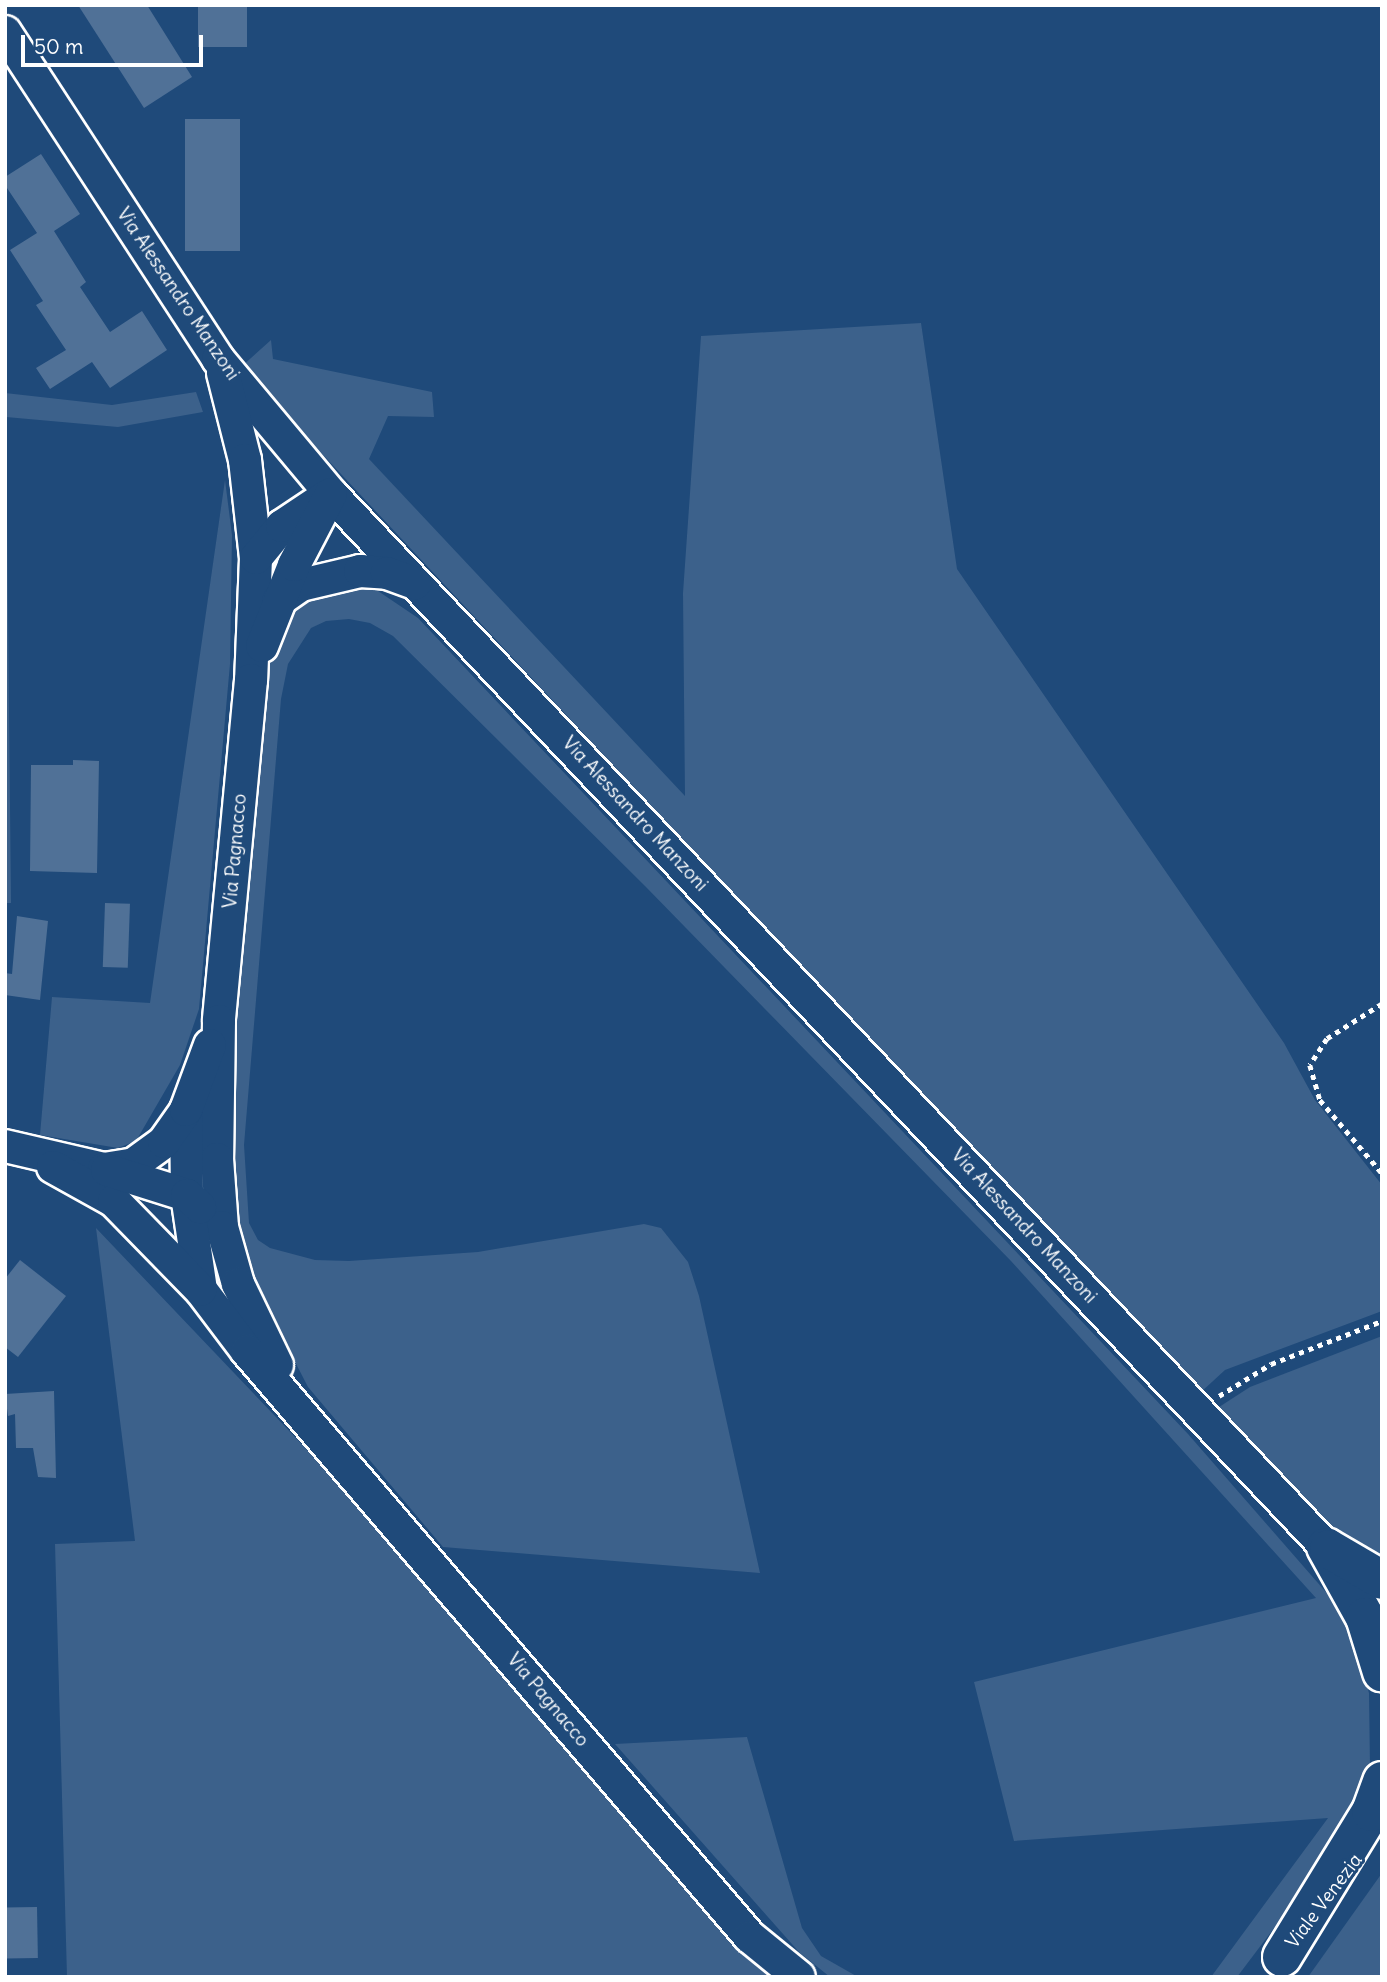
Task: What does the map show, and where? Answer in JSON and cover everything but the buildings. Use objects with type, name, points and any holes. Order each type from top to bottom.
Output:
[{"type":"highway","points":[[1326,1547],[1382,1580]]},
{"type":"highway","points":[[1326,1547],[1364,1617],[1382,1672]]},
{"type":"highway","points":[[1274,1967],[1371,1812],[1382,1782]]},
{"type":"highway","name":"Viale Venezia","points":[[1274,1967],[1382,1825]]},
{"type":"street","name":"Via Alessandro Manzoni","points":[[5,32],[218,359],[331,494],[1326,1547]]},
{"type":"street","name":"Via Pagnacco","points":[[218,359],[245,460],[256,558],[251,680],[219,1021],[217,1159],[222,1227],[238,1284],[304,1414]]},
{"type":"street","name":"Via Pagnacco","points":[[251,680],[278,601],[331,494]]},
{"type":"street","points":[[256,558],[282,526],[331,494]]},
{"type":"street","points":[[278,601],[301,585],[360,571],[387,573],[417,584]]},
{"type":"street","name":"Via Pagnacco","points":[[104,1169],[134,1164],[164,1142],[186,1110],[219,1021]]},
{"type":"street","name":"Via Pagnacco","points":[[186,1110],[187,1195],[201,1290]]},
{"type":"street","name":"Via Pagnacco","points":[[13,1148],[104,1169],[187,1195],[222,1227]]},
{"type":"street","name":"Via Pagnacco","points":[[13,1148],[114,1201],[201,1290],[247,1351],[304,1414],[750,1937],[799,1977]]},
{"type":"street","points":[[187,1195],[217,1159]]},
{"type":"street","name":"Via Pagnacco","points":[[114,1201],[155,1206],[187,1195]]},
{"type":"path","points":[[1382,1003],[1327,1039],[1310,1065],[1320,1100],[1382,1173]]},
{"type":"path","points":[[1201,1414],[1229,1387],[1271,1364],[1382,1321]]},
{"type":"shaded area","points":[[921,323],[957,569],[1284,1043],[1315,1100],[1382,1185],[1382,1311],[1225,1370],[1200,1393],[241,367],[271,340],[273,359],[432,392],[434,417],[388,416],[369,459],[685,796],[683,593],[701,336]]},
{"type":"shaded area","points":[[196,392],[203,412],[118,427],[6,417],[11,903],[5,903],[5,393],[112,405]]},
{"type":"shaded area","points":[[225,480],[232,535],[230,664],[199,1009],[180,1065],[136,1141],[118,1148],[40,1135],[52,997],[150,1003]]},
{"type":"shaded area","points":[[361,587],[378,591],[418,618],[1188,1434],[1338,1606],[1352,1634],[1369,1693],[1370,1767],[1362,1797],[1317,1871],[1237,1977],[1211,1977],[1328,1818],[1014,1841],[974,1682],[1316,1598],[1011,1261],[645,886],[393,636],[370,623],[349,619],[326,621],[311,628],[288,664],[281,699],[244,1145],[249,1223],[258,1240],[270,1248],[315,1260],[349,1261],[478,1252],[644,1224],[661,1228],[688,1262],[699,1296],[760,1573],[443,1547],[308,1387],[248,1271],[236,1234],[226,1113],[269,654],[278,629],[294,611],[315,598]]},
{"type":"shaded area","points":[[96,1228],[334,1478],[698,1891],[788,1977],[67,1977],[55,1544],[135,1541]]},
{"type":"shaded area","points":[[1382,1336],[1382,1560],[1332,1536],[1216,1409],[1250,1387]]},
{"type":"shaded area","points":[[747,1737],[802,1928],[821,1956],[858,1977],[830,1977],[799,1952],[615,1744]]},
{"type":"shaded area","points":[[1382,1873],[1382,1977],[1308,1977]]}]
